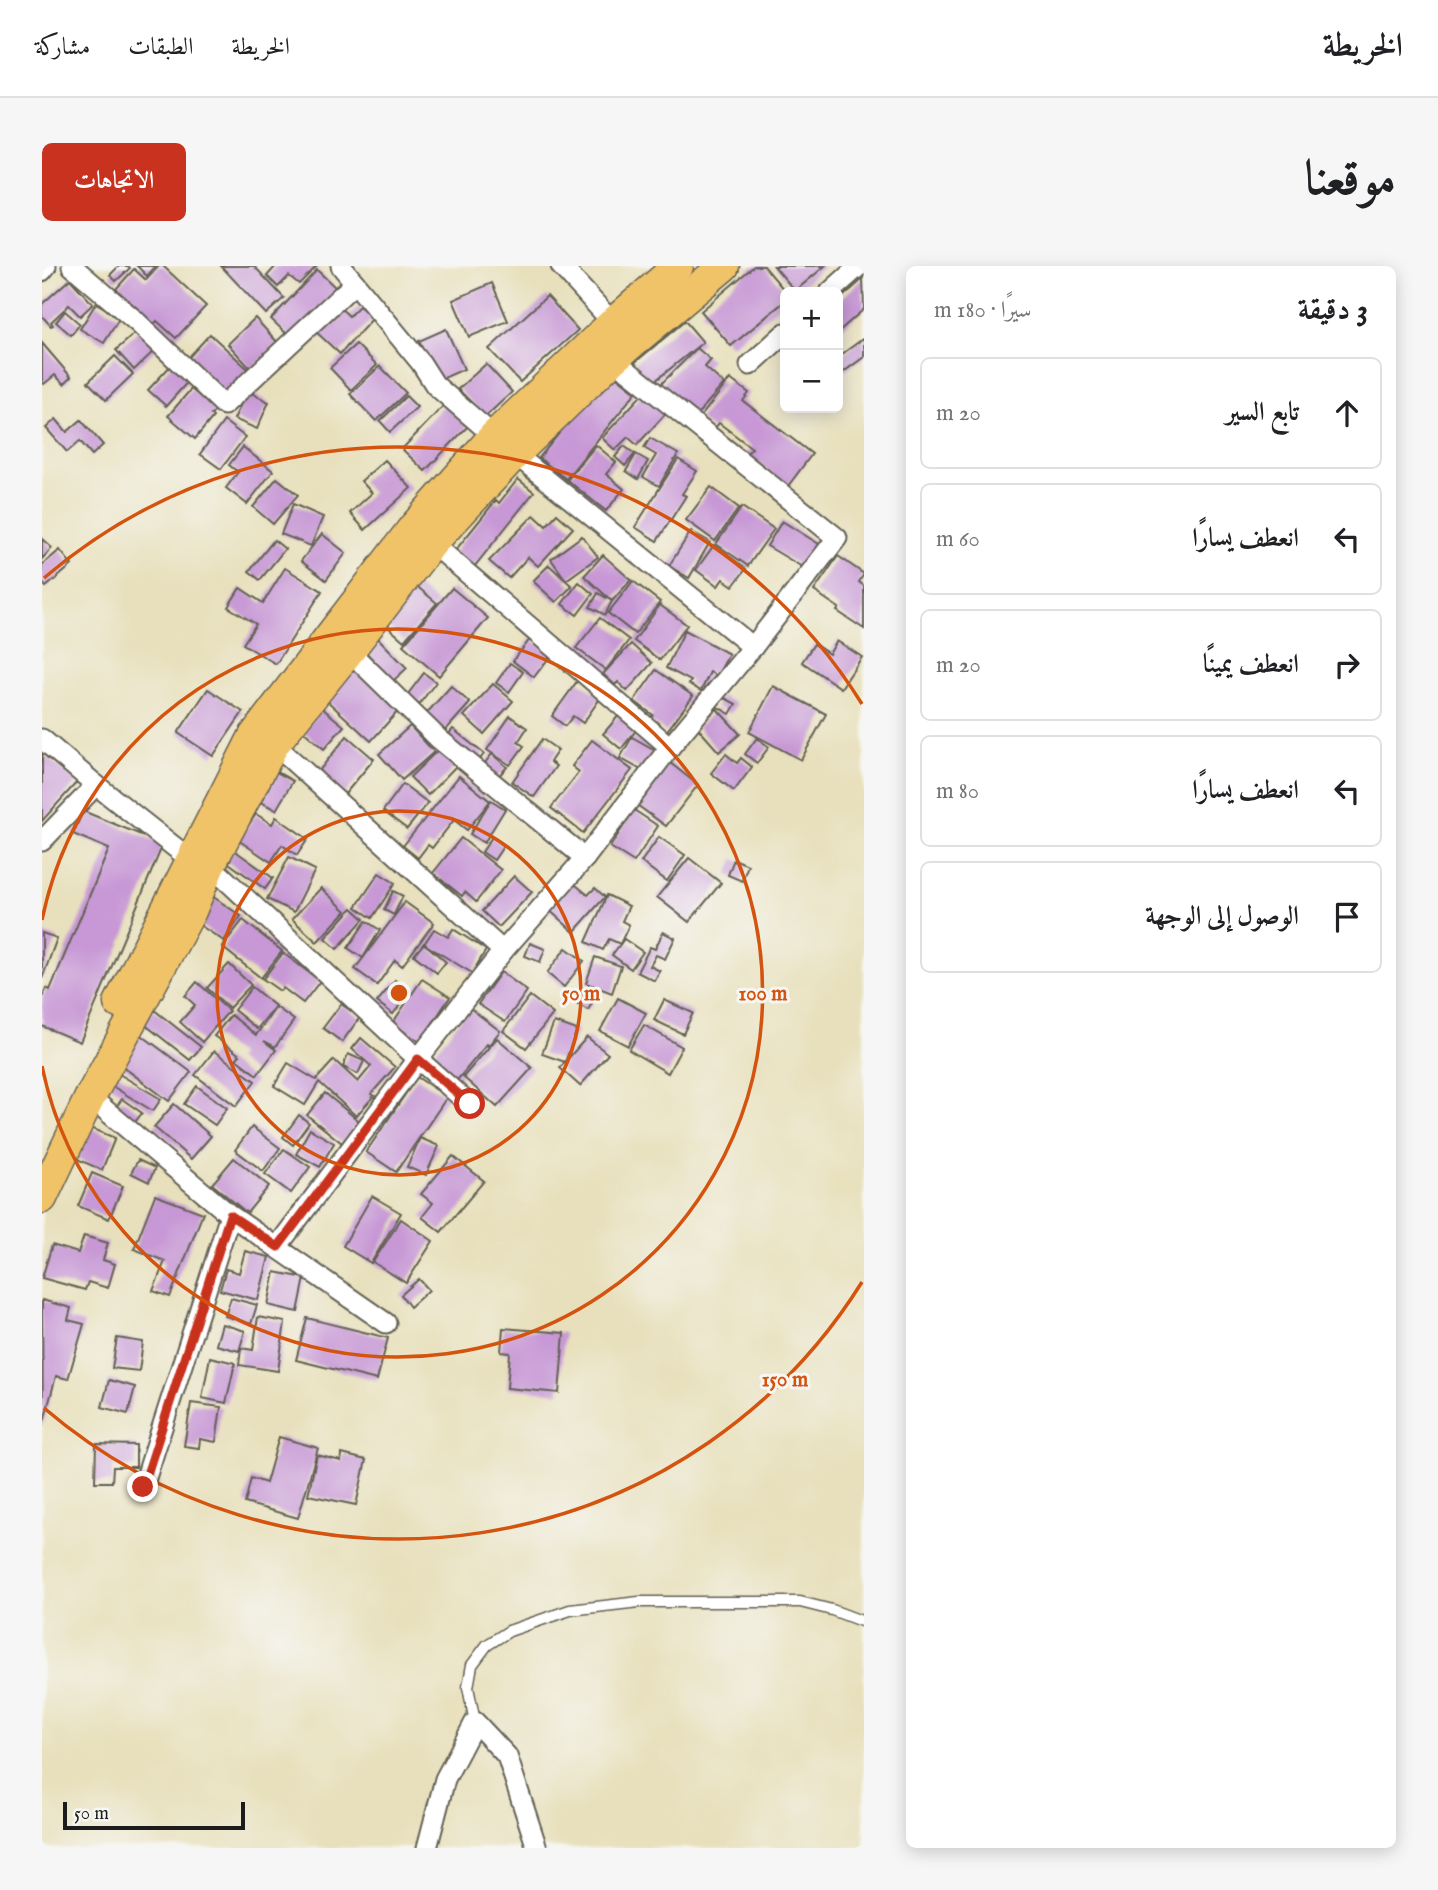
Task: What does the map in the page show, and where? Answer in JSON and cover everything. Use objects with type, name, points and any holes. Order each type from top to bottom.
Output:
[{"type":"main road","points":[[42,1160],[81,1078],[200,863],[274,744],[349,651],[504,445],[613,323],[678,266]]},
{"type":"main road","points":[[42,1198],[90,1097],[191,911],[200,863],[254,736],[413,528],[504,445],[724,266]]},
{"type":"street","points":[[42,271],[46,266]]},
{"type":"street","points":[[72,266],[137,322],[224,405],[355,283]]},
{"type":"street","points":[[341,266],[421,363],[435,386],[753,646]]},
{"type":"street","points":[[561,266],[613,323]]},
{"type":"street","points":[[836,287],[859,266]]},
{"type":"street","points":[[750,365],[780,338]]},
{"type":"street","points":[[278,1247],[418,1059],[503,951],[585,858],[837,538],[613,359]]},
{"type":"street","points":[[432,543],[670,747]]},
{"type":"street","points":[[349,651],[439,739],[585,858]]},
{"type":"street","points":[[42,739],[96,785],[200,863],[470,1104]]},
{"type":"street","points":[[274,744],[503,951]]},
{"type":"street","points":[[42,841],[96,785]]},
{"type":"street","points":[[90,1097],[230,1215],[387,1323]]},
{"type":"street","points":[[143,1487],[230,1215]]},
{"type":"street","points":[[427,1848],[445,1779],[475,1722],[507,1756],[537,1848]]},
{"type":"lane","points":[[475,1722],[468,1687],[472,1665],[487,1645],[509,1631],[570,1610],[639,1602],[800,1602],[864,1622]]},
{"type":"building","points":[[119,266],[130,268],[116,281],[110,275]]},
{"type":"building","points":[[137,266],[156,266],[147,276]]},
{"type":"building","points":[[159,266],[163,266],[206,306],[176,338],[157,321],[154,324],[116,289],[134,269],[146,280]]},
{"type":"building","points":[[221,266],[254,266],[284,298],[266,314]]},
{"type":"building","points":[[276,266],[317,266],[299,284],[289,276],[278,287],[267,276]]},
{"type":"building","points":[[754,266],[764,266],[782,287],[780,305],[731,346],[701,311]]},
{"type":"building","points":[[774,266],[825,266],[800,287],[792,287]]},
{"type":"building","points":[[317,270],[337,289],[291,338],[271,319]]},
{"type":"building","points":[[70,279],[93,304],[80,316],[69,305],[51,322],[51,326],[42,316],[42,304]]},
{"type":"building","points":[[863,279],[864,309],[843,328],[843,297]]},
{"type":"building","points":[[492,283],[508,321],[469,337],[453,300]]},
{"type":"building","points":[[547,296],[578,330],[520,382],[489,349]]},
{"type":"building","points":[[96,303],[120,317],[104,343],[80,329]]},
{"type":"building","points":[[337,305],[349,316],[359,306],[373,318],[340,354],[314,330]]},
{"type":"building","points":[[65,311],[80,324],[71,335],[56,322]]},
{"type":"building","points":[[255,318],[279,344],[251,369],[228,344]]},
{"type":"building","points":[[685,321],[703,342],[650,385],[633,364]]},
{"type":"building","points":[[140,329],[157,348],[134,370],[116,350]]},
{"type":"building","points":[[446,329],[464,369],[437,381],[419,341]]},
{"type":"building","points":[[210,334],[248,369],[226,393],[188,358]]},
{"type":"building","points":[[864,338],[864,357],[843,372],[843,353]]},
{"type":"building","points":[[42,343],[71,377],[64,384],[55,375],[44,384],[42,382]]},
{"type":"building","points":[[356,344],[377,365],[351,390],[330,368]]},
{"type":"building","points":[[697,348],[711,360],[705,367],[724,384],[693,419],[658,387]]},
{"type":"building","points":[[115,356],[133,374],[106,400],[88,382]]},
{"type":"building","points":[[174,362],[191,378],[166,406],[148,390]]},
{"type":"building","points":[[486,364],[512,392],[485,417],[458,389]]},
{"type":"building","points":[[380,366],[406,393],[376,421],[350,394]]},
{"type":"building","points":[[609,371],[636,392],[566,479],[539,458]]},
{"type":"building","points":[[730,379],[749,393],[743,401],[812,454],[788,486],[746,454],[752,448],[719,423],[713,430],[699,419]]},
{"type":"building","points":[[191,389],[216,410],[195,439],[168,416]]},
{"type":"building","points":[[646,390],[668,411],[637,445],[628,437],[615,450],[602,438]]},
{"type":"building","points":[[247,391],[269,402],[257,429],[234,419]]},
{"type":"building","points":[[406,396],[417,407],[390,432],[380,421]]},
{"type":"building","points":[[448,401],[471,423],[425,471],[402,449]]},
{"type":"building","points":[[56,419],[67,432],[81,420],[103,445],[92,455],[80,441],[67,452],[46,428]]},
{"type":"building","points":[[224,421],[245,437],[221,469],[200,454]]},
{"type":"building","points":[[650,438],[678,454],[659,486],[643,477],[656,455],[644,448]]},
{"type":"building","points":[[596,445],[616,462],[606,474],[624,489],[606,511],[567,480]]},
{"type":"building","points":[[624,446],[635,454],[625,466],[615,457]]},
{"type":"building","points":[[243,447],[273,471],[247,504],[226,488],[238,472],[229,465]]},
{"type":"building","points":[[636,454],[648,461],[638,479],[626,471]]},
{"type":"building","points":[[678,459],[697,471],[682,494],[686,496],[657,541],[635,527]]},
{"type":"building","points":[[385,460],[411,488],[365,530],[350,513],[372,493],[361,481]]},
{"type":"building","points":[[277,478],[298,495],[273,524],[253,507]]},
{"type":"building","points":[[518,479],[534,492],[474,567],[454,552],[496,500],[499,503]]},
{"type":"building","points":[[711,487],[739,508],[715,541],[686,520]]},
{"type":"building","points":[[293,504],[323,517],[311,546],[281,534]]},
{"type":"building","points":[[742,507],[774,529],[748,566],[716,544]]},
{"type":"building","points":[[557,514],[573,528],[538,566],[528,557],[509,578],[489,561],[534,515],[546,526]]},
{"type":"building","points":[[782,521],[819,544],[804,568],[767,546]]},
{"type":"building","points":[[691,531],[710,542],[689,578],[669,566]]},
{"type":"building","points":[[322,534],[346,553],[326,580],[301,561]]},
{"type":"building","points":[[582,536],[598,557],[566,580],[551,559]]},
{"type":"building","points":[[42,539],[52,548],[42,559]]},
{"type":"building","points":[[274,540],[285,549],[260,580],[249,571]]},
{"type":"building","points":[[714,545],[746,569],[733,586],[723,579],[718,586],[696,570]]},
{"type":"building","points":[[60,550],[72,565],[46,587],[42,582],[42,565]]},
{"type":"building","points":[[603,555],[631,580],[612,601],[584,576]]},
{"type":"building","points":[[838,556],[864,574],[859,582],[864,586],[864,629],[814,591]]},
{"type":"building","points":[[549,565],[572,586],[556,602],[533,581]]},
{"type":"building","points":[[285,568],[322,591],[276,664],[243,644],[256,624],[228,607],[240,588],[263,603]]},
{"type":"building","points":[[633,581],[660,602],[635,634],[608,613]]},
{"type":"building","points":[[579,582],[593,594],[577,615],[562,604]]},
{"type":"building","points":[[414,584],[437,603],[404,641],[382,622]]},
{"type":"building","points":[[452,588],[488,618],[439,676],[403,645]]},
{"type":"building","points":[[598,593],[612,601],[605,615],[590,607]]},
{"type":"building","points":[[660,605],[687,625],[660,660],[634,641]]},
{"type":"building","points":[[600,618],[629,640],[606,670],[576,648]]},
{"type":"building","points":[[685,630],[729,654],[717,676],[710,672],[701,691],[689,684],[691,681],[666,668]]},
{"type":"building","points":[[374,634],[407,668],[393,681],[361,647]]},
{"type":"building","points":[[531,638],[552,654],[534,677],[513,661]]},
{"type":"building","points":[[837,641],[862,657],[841,688],[802,662],[814,644],[829,654]]},
{"type":"building","points":[[631,644],[652,663],[627,691],[618,682],[615,685],[603,674]]},
{"type":"building","points":[[510,663],[523,672],[509,692],[496,683]]},
{"type":"building","points":[[353,666],[400,709],[371,741],[324,698]]},
{"type":"building","points":[[656,670],[693,696],[666,732],[649,720],[653,715],[634,701]]},
{"type":"building","points":[[424,673],[436,682],[417,707],[405,698]]},
{"type":"building","points":[[578,680],[601,697],[583,723],[573,716],[565,726],[552,716]]},
{"type":"building","points":[[493,684],[513,701],[484,734],[464,716]]},
{"type":"building","points":[[451,686],[470,703],[445,731],[426,714]]},
{"type":"building","points":[[773,686],[826,714],[801,760],[749,732]]},
{"type":"building","points":[[208,689],[243,712],[213,756],[178,733]]},
{"type":"building","points":[[721,696],[736,704],[730,714],[716,706]]},
{"type":"building","points":[[322,708],[344,726],[324,749],[303,731]]},
{"type":"building","points":[[717,709],[740,734],[719,752],[697,727]]},
{"type":"building","points":[[620,714],[637,729],[621,749],[603,734]]},
{"type":"building","points":[[510,716],[527,728],[518,742],[524,746],[510,765],[487,750]]},
{"type":"building","points":[[410,726],[434,752],[402,780],[379,754]]},
{"type":"building","points":[[453,729],[484,754],[477,763],[445,739]]},
{"type":"building","points":[[347,736],[374,759],[345,794],[318,772]]},
{"type":"building","points":[[632,737],[655,750],[643,771],[620,758]]},
{"type":"building","points":[[757,738],[769,747],[757,763],[745,754]]},
{"type":"building","points":[[542,739],[558,750],[550,762],[556,766],[534,797],[512,782]]},
{"type":"building","points":[[592,740],[632,770],[583,833],[551,808],[579,772],[572,766]]},
{"type":"building","points":[[441,747],[458,764],[428,795],[410,777]]},
{"type":"building","points":[[42,753],[77,782],[42,821]]},
{"type":"building","points":[[492,754],[507,767],[495,780],[481,768]]},
{"type":"building","points":[[726,754],[737,763],[741,758],[752,767],[734,791],[711,773]]},
{"type":"building","points":[[669,762],[698,785],[666,826],[637,805]]},
{"type":"building","points":[[273,770],[293,781],[276,810],[257,800]]},
{"type":"building","points":[[459,776],[490,801],[467,830],[454,820],[432,848],[428,845],[418,858],[403,846]]},
{"type":"building","points":[[403,784],[428,803],[407,829],[383,811]]},
{"type":"building","points":[[491,800],[505,809],[484,843],[470,834]]},
{"type":"building","points":[[634,810],[658,826],[634,862],[610,847]]},
{"type":"building","points":[[83,811],[163,844],[80,1042],[42,1026],[42,998],[46,988],[50,990],[109,849],[73,834]]},
{"type":"building","points":[[256,814],[272,824],[276,817],[308,839],[297,855],[282,845],[271,862],[238,840]]},
{"type":"building","points":[[492,837],[504,845],[494,860],[482,852]]},
{"type":"building","points":[[659,837],[685,855],[667,881],[641,862]]},
{"type":"building","points":[[461,838],[501,870],[476,902],[465,892],[462,896],[433,873]]},
{"type":"building","points":[[234,850],[273,878],[265,889],[226,861]]},
{"type":"building","points":[[289,857],[315,870],[294,912],[267,899]]},
{"type":"building","points":[[689,858],[721,883],[689,922],[657,897]]},
{"type":"building","points":[[734,859],[748,865],[742,881],[728,875]]},
{"type":"building","points":[[379,873],[395,883],[372,918],[356,907]]},
{"type":"building","points":[[514,876],[532,892],[499,927],[482,911]]},
{"type":"building","points":[[571,881],[588,895],[595,888],[605,897],[574,932],[547,908]]},
{"type":"building","points":[[321,888],[346,911],[317,942],[292,919]]},
{"type":"building","points":[[393,891],[403,896],[394,915],[384,910]]},
{"type":"building","points":[[607,895],[629,906],[622,921],[629,925],[620,944],[609,939],[603,950],[586,942]]},
{"type":"building","points":[[212,896],[241,916],[224,941],[195,922]]},
{"type":"building","points":[[405,902],[434,923],[402,966],[395,960],[377,985],[355,969]]},
{"type":"building","points":[[352,908],[364,919],[337,949],[325,938]]},
{"type":"building","points":[[243,920],[282,951],[261,978],[222,947]]},
{"type":"building","points":[[366,921],[380,930],[363,958],[348,948]]},
{"type":"building","points":[[434,929],[448,937],[453,929],[486,950],[472,973],[424,944]]},
{"type":"building","points":[[663,932],[675,938],[665,959],[656,955],[650,966],[660,971],[655,981],[637,972],[650,947],[655,949]]},
{"type":"building","points":[[42,933],[57,938],[42,979]]},
{"type":"building","points":[[624,939],[643,952],[631,969],[612,955]]},
{"type":"building","points":[[424,943],[446,962],[437,973],[414,955]]},
{"type":"building","points":[[530,943],[545,949],[540,962],[525,956]]},
{"type":"building","points":[[566,948],[584,961],[564,987],[547,973]]},
{"type":"building","points":[[283,953],[320,981],[303,1003],[283,988],[280,991],[263,979]]},
{"type":"building","points":[[595,957],[621,966],[612,993],[586,983]]},
{"type":"building","points":[[229,964],[251,985],[229,1008],[207,988]]},
{"type":"building","points":[[501,972],[527,991],[505,1022],[478,1004]]},
{"type":"building","points":[[422,979],[450,997],[420,1042],[392,1024]]},
{"type":"building","points":[[395,980],[410,992],[393,1014],[377,1002]]},
{"type":"building","points":[[197,982],[229,1011],[202,1042],[180,1022],[195,1005],[185,996]]},
{"type":"building","points":[[252,987],[275,1006],[257,1029],[234,1010]]},
{"type":"building","points":[[580,991],[595,998],[588,1010],[574,1002]]},
{"type":"building","points":[[530,996],[553,1014],[526,1048],[503,1031]]},
{"type":"building","points":[[618,998],[646,1013],[628,1046],[600,1031]]},
{"type":"building","points":[[664,1000],[693,1013],[683,1034],[654,1020]]},
{"type":"building","points":[[341,1004],[360,1017],[342,1042],[323,1028]]},
{"type":"building","points":[[276,1007],[294,1020],[275,1047],[264,1041],[276,1050],[257,1075],[236,1059],[240,1055],[214,1036],[231,1015],[256,1035]]},
{"type":"building","points":[[470,1008],[500,1031],[454,1084],[426,1062]]},
{"type":"building","points":[[153,1009],[201,1047],[190,1060],[143,1023]]},
{"type":"building","points":[[554,1022],[577,1030],[565,1062],[542,1054]]},
{"type":"building","points":[[644,1025],[682,1047],[668,1073],[629,1050]]},
{"type":"building","points":[[140,1034],[191,1072],[169,1101],[118,1063]]},
{"type":"building","points":[[587,1037],[608,1054],[580,1086],[560,1068]]},
{"type":"building","points":[[361,1038],[395,1067],[356,1116],[319,1082],[305,1105],[274,1086],[288,1063],[316,1080],[334,1060],[358,1082],[371,1066],[352,1049]]},
{"type":"building","points":[[497,1038],[532,1068],[497,1107],[463,1077]]},
{"type":"building","points":[[214,1051],[255,1081],[236,1106],[195,1075]]},
{"type":"building","points":[[348,1054],[364,1061],[358,1074],[343,1067]]},
{"type":"building","points":[[114,1071],[161,1099],[153,1111],[107,1083]]},
{"type":"building","points":[[417,1077],[447,1097],[396,1172],[366,1152]]},
{"type":"building","points":[[197,1086],[227,1108],[215,1125],[184,1104]]},
{"type":"building","points":[[325,1093],[359,1121],[342,1143],[307,1115]]},
{"type":"building","points":[[122,1099],[142,1113],[131,1127],[112,1113]]},
{"type":"building","points":[[174,1104],[211,1136],[191,1159],[154,1127]]},
{"type":"building","points":[[299,1115],[309,1123],[293,1145],[283,1137]]},
{"type":"building","points":[[252,1127],[280,1148],[263,1171],[235,1150]]},
{"type":"building","points":[[91,1128],[115,1138],[102,1170],[77,1159]]},
{"type":"building","points":[[310,1129],[334,1143],[320,1167],[296,1154]]},
{"type":"building","points":[[420,1138],[439,1146],[426,1175],[407,1167]]},
{"type":"building","points":[[284,1149],[310,1167],[291,1193],[265,1174]]},
{"type":"building","points":[[453,1156],[484,1181],[441,1232],[422,1217],[433,1203],[421,1194]]},
{"type":"building","points":[[234,1158],[269,1186],[247,1213],[212,1184]]},
{"type":"building","points":[[138,1160],[155,1168],[149,1182],[131,1173]]},
{"type":"building","points":[[92,1173],[123,1186],[109,1219],[78,1206]]},
{"type":"building","points":[[155,1195],[203,1213],[170,1297],[153,1291],[165,1261],[134,1249]]},
{"type":"building","points":[[372,1196],[401,1213],[371,1263],[343,1246]]},
{"type":"building","points":[[401,1219],[433,1241],[406,1283],[373,1262]]},
{"type":"building","points":[[84,1236],[108,1243],[103,1260],[115,1264],[108,1288],[88,1282],[85,1290],[42,1278],[52,1245],[78,1253]]},
{"type":"building","points":[[245,1251],[269,1257],[258,1300],[220,1290],[226,1269],[239,1273]]},
{"type":"building","points":[[275,1272],[305,1278],[298,1312],[268,1305]]},
{"type":"building","points":[[419,1279],[429,1290],[410,1307],[401,1295]]},
{"type":"building","points":[[231,1298],[257,1305],[251,1324],[225,1316]]},
{"type":"building","points":[[42,1300],[71,1308],[68,1320],[84,1324],[68,1379],[56,1376],[43,1425]]},
{"type":"building","points":[[258,1317],[285,1322],[278,1371],[239,1365],[241,1348],[253,1350]]},
{"type":"building","points":[[307,1318],[388,1338],[377,1380],[296,1360]]},
{"type":"building","points":[[222,1324],[245,1331],[239,1351],[216,1345]]},
{"type":"building","points":[[503,1328],[564,1333],[559,1393],[507,1388],[510,1353],[501,1352]]},
{"type":"building","points":[[117,1338],[143,1342],[139,1371],[112,1368]]},
{"type":"building","points":[[210,1357],[235,1363],[226,1403],[202,1398]]},
{"type":"building","points":[[109,1380],[135,1387],[128,1414],[102,1407]]},
{"type":"building","points":[[191,1403],[221,1407],[216,1442],[200,1439],[199,1448],[184,1446]]},
{"type":"building","points":[[279,1437],[318,1448],[298,1518],[245,1503],[251,1478],[266,1483]]},
{"type":"building","points":[[96,1444],[136,1445],[136,1467],[113,1467],[112,1482],[95,1482]]},
{"type":"building","points":[[342,1454],[366,1460],[356,1505],[308,1495],[317,1455],[341,1461]]},
{"type":"route","points":[[143,1487],[230,1215],[278,1247],[418,1059],[470,1104]]}]
